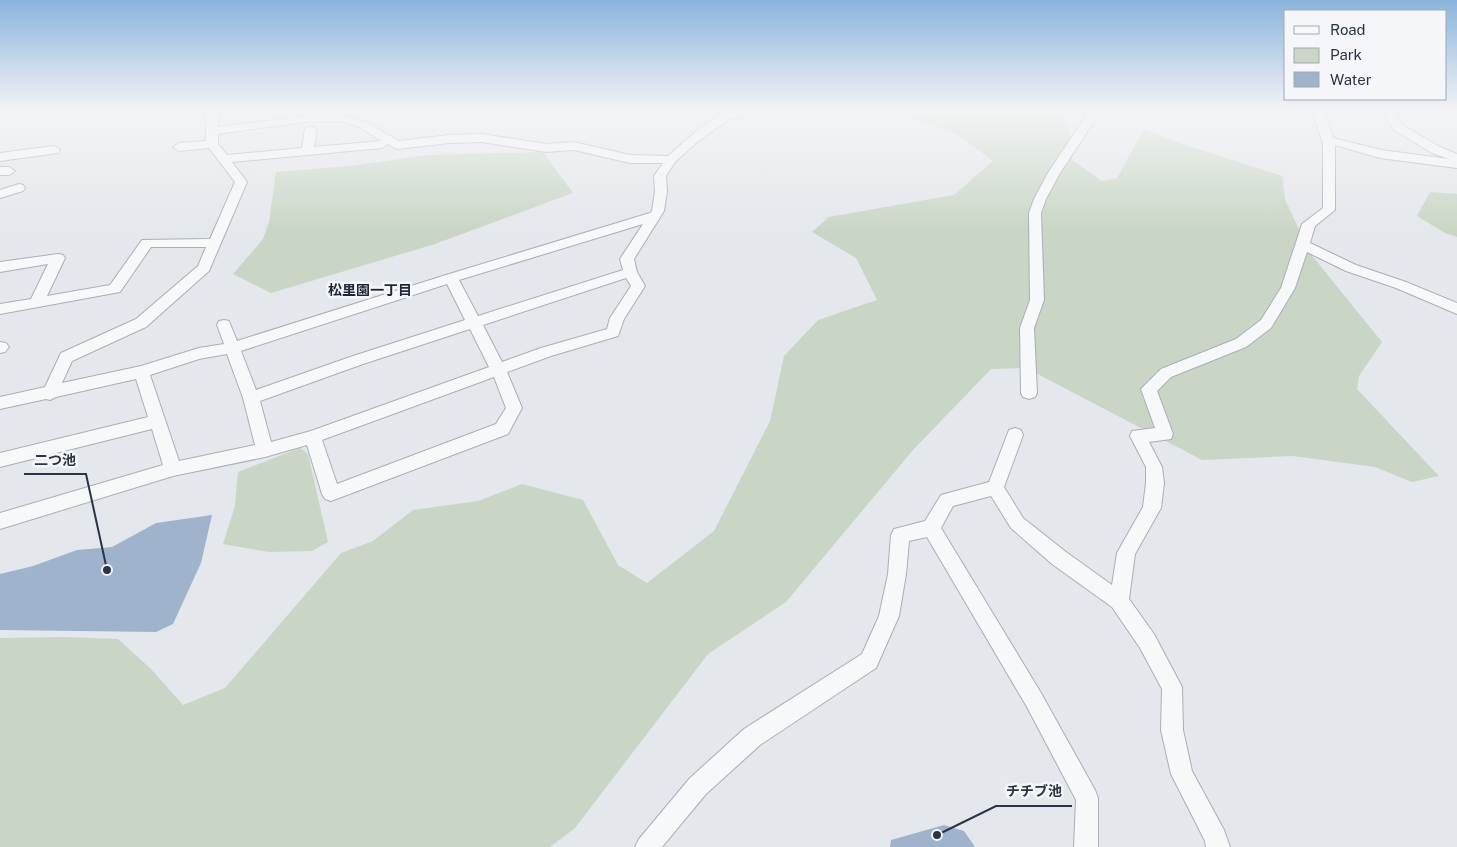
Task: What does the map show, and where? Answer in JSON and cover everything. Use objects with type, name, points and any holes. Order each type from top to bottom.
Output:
[{"type":"street","points":[[0,157],[50,151]]},
{"type":"street","points":[[50,394],[66,357],[141,323],[204,268],[241,182],[219,151]]},
{"type":"street","points":[[224,159],[312,151]]},
{"type":"street","points":[[593,151],[630,159],[671,160]]},
{"type":"street","points":[[0,520],[173,469],[264,450],[312,437],[499,371],[546,352],[613,332],[617,318],[638,286],[630,272],[627,259],[658,210],[661,192],[660,176],[671,160],[681,151]]},
{"type":"street","points":[[1029,392],[1027,328],[1038,300],[1035,213],[1039,199],[1057,166],[1070,151]]},
{"type":"street","points":[[1119,601],[1126,553],[1152,508],[1155,482],[1154,467],[1138,436],[1165,434],[1149,389],[1166,373],[1241,343],[1266,324],[1288,288],[1309,224],[1330,210],[1328,151]]},
{"type":"street","points":[[1367,151],[1380,154],[1457,164]]},
{"type":"street","points":[[1437,151],[1457,159]]},
{"type":"street","points":[[0,194],[20,188]]},
{"type":"street","points":[[0,403],[50,394],[107,378],[141,372],[199,354],[233,348],[451,278],[652,217]]},
{"type":"street","points":[[0,309],[115,289],[147,243],[215,242]]},
{"type":"street","points":[[1301,244],[1351,268],[1401,285],[1457,309]]},
{"type":"street","points":[[0,267],[58,258],[36,303]]},
{"type":"street","points":[[251,398],[474,322],[630,272]]},
{"type":"street","points":[[312,437],[331,494],[502,429],[514,408],[499,371],[451,278]]},
{"type":"street","points":[[224,325],[251,398],[264,450]]},
{"type":"street","points":[[141,372],[173,469]]},
{"type":"street","points":[[0,460],[157,421]]},
{"type":"street","points":[[995,488],[1015,435]]},
{"type":"street","points":[[995,488],[1017,523],[1059,558],[1119,601],[1147,641],[1172,687],[1172,730],[1182,774],[1216,838],[1218,847]]},
{"type":"street","points":[[647,847],[698,786],[752,737],[869,661],[889,616],[897,574],[900,535],[931,528],[947,500],[995,488]]},
{"type":"street","points":[[931,528],[1034,700],[1087,798],[1086,847]]},
{"type":"green space","points":[[979,151],[1071,151],[1072,160],[1102,181],[1117,178],[1132,151],[1202,151],[1282,176],[1285,199],[1309,252],[1382,342],[1359,376],[1357,389],[1439,476],[1412,482],[1375,467],[1293,456],[1202,460],[1026,368],[991,369],[913,450],[786,602],[708,654],[575,828],[550,847],[0,847],[0,638],[63,637],[118,639],[151,669],[183,705],[225,688],[341,553],[373,541],[413,510],[478,501],[522,484],[583,500],[618,565],[647,583],[714,531],[770,421],[784,356],[818,320],[877,300],[856,258],[812,232],[829,217],[954,195],[993,161]]},
{"type":"green space","points":[[543,152],[573,193],[435,244],[271,293],[233,274],[263,239],[269,222],[276,172],[350,166],[429,155]]},
{"type":"green space","points":[[1430,192],[1457,194],[1457,237],[1445,233],[1417,216]]},
{"type":"green space","points":[[300,448],[308,454],[328,542],[312,551],[269,552],[223,544],[235,506],[238,472]]},
{"type":"water","points":[[212,515],[201,563],[173,624],[156,632],[0,630],[0,574],[33,566],[77,550],[112,547],[156,523]]},
{"type":"water","points":[[944,825],[964,831],[975,847],[890,847],[891,840]]},
{"type":"place","name":"二つ池","points":[[107,570]]},
{"type":"place","name":"チチブ池","points":[[937,835]]},
{"type":"district","name":"松里園一丁目","points":[[370,290]]}]
